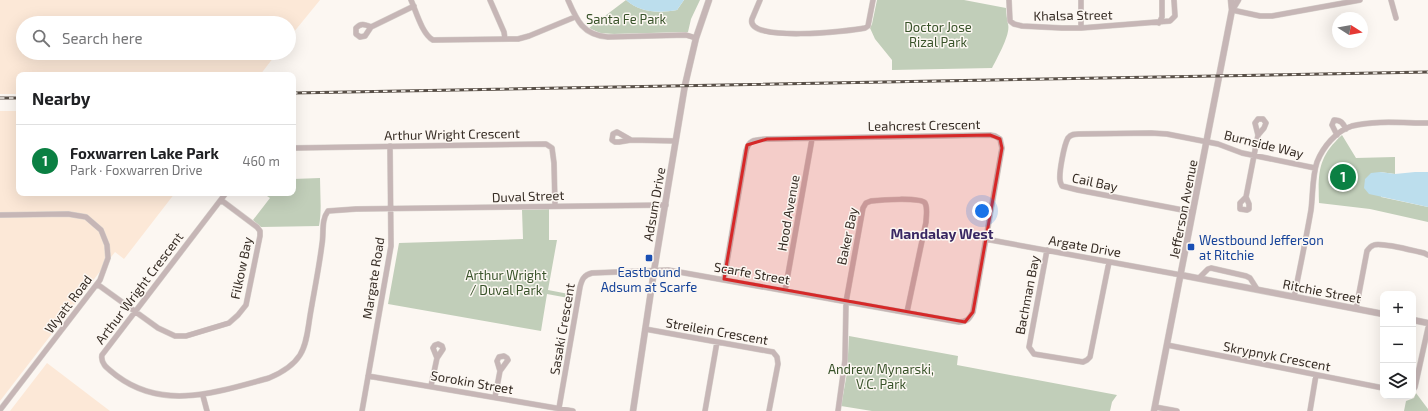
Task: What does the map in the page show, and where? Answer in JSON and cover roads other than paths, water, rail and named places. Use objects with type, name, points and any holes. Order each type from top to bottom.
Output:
[{"type":"street","points":[[411,0],[425,33],[433,40],[518,38],[530,36],[575,17]]},
{"type":"street","points":[[490,0],[504,32],[504,39]]},
{"type":"street","points":[[568,0],[575,17],[584,28],[599,36],[686,36],[696,38]]},
{"type":"street","points":[[760,0],[751,22],[752,26],[760,30],[770,32],[793,34],[839,32],[865,28],[868,26],[873,0]]},
{"type":"street","name":"Khalsa Street","points":[[1009,0],[1010,21],[1014,24],[1022,26],[1081,28],[1170,21],[1175,16],[1174,0]]},
{"type":"street","points":[[1081,0],[1081,28]]},
{"type":"street","points":[[1159,23],[1162,17],[1162,0]]},
{"type":"street","name":"Jefferson Avenue","points":[[1154,409],[1194,212],[1232,10],[1231,0]]},
{"type":"street","name":"Jefferson Avenue","points":[[1232,10],[1238,0]]},
{"type":"street","points":[[1232,10],[1260,16],[1272,16],[1360,0]]},
{"type":"street","points":[[1390,0],[1396,18]]},
{"type":"street","name":"Adsum Drive","points":[[633,411],[654,271],[685,85],[696,38],[709,1]]},
{"type":"street","points":[[371,27],[414,6]]},
{"type":"street","points":[[1337,134],[1332,125],[1334,120],[1339,120],[1342,122],[1346,129]]},
{"type":"street","points":[[1294,297],[1311,210],[1316,168],[1323,150],[1329,141],[1337,134],[1351,126],[1367,124],[1428,123]]},
{"type":"street","name":"Cail Bay","points":[[1194,212],[1062,186],[1060,181],[1065,144],[1068,138],[1072,135],[1079,134],[1150,132],[1207,142]]},
{"type":"street","name":"Leahcrest Crescent","points":[[724,279],[747,145],[752,141],[990,135],[1000,139],[1002,148],[973,312],[969,319],[965,322],[959,322],[846,302]]},
{"type":"street","points":[[1246,197],[1258,135]]},
{"type":"street","name":"Hood Avenue","points":[[785,291],[812,139]]},
{"type":"street","points":[[631,140],[676,141]]},
{"type":"street","name":"Burnside Way","points":[[1207,142],[1254,156],[1316,168]]},
{"type":"street","name":"Arthur Wright Crescent","points":[[296,148],[546,144],[552,148],[554,163],[555,206]]},
{"type":"street","name":"Margate Road","points":[[362,411],[391,246],[390,146]]},
{"type":"street","name":"Arthur Wright Crescent","points":[[224,196],[102,355],[104,366],[123,381],[143,392],[171,398],[203,396],[277,375],[291,366],[300,355],[305,342],[320,261],[324,235],[324,219],[328,211],[390,210]]},
{"type":"street","name":"Filkow Bay","points":[[97,284],[166,333],[175,336],[186,336],[229,323],[246,305],[260,231],[221,200]]},
{"type":"street","name":"Baker Bay","points":[[846,302],[863,208],[866,203],[879,200],[921,200],[925,204],[927,215],[908,312]]},
{"type":"street","name":"Duval Street","points":[[390,210],[666,205]]},
{"type":"street","name":"Wyatt Road","points":[[0,215],[73,214],[86,217],[101,230],[107,245],[108,258],[105,269],[97,284],[0,410]]},
{"type":"street","name":"Argate Drive","points":[[986,239],[1181,274]]},
{"type":"street","points":[[1356,309],[1367,251],[1370,246],[1375,244],[1384,245],[1428,255]]},
{"type":"street","name":"Bachman Bay","points":[[1046,250],[1029,347],[1034,354],[1083,362],[1090,357],[1109,262]]},
{"type":"street","points":[[1199,278],[1204,272],[1211,268],[1223,270],[1242,274],[1250,278],[1257,289]]},
{"type":"street","name":"Scarfe Street","points":[[654,271],[668,270],[724,279],[846,302]]},
{"type":"street","name":"Sasaki Crescent","points":[[559,408],[582,280],[586,275],[592,273],[654,271]]},
{"type":"street","name":"Ritchie Street","points":[[1181,274],[1380,313]]},
{"type":"street","points":[[838,411],[845,360],[846,302]]},
{"type":"street","points":[[1416,321],[1428,323]]},
{"type":"street","points":[[1416,382],[1428,328]]},
{"type":"street","name":"Streilein Crescent","points":[[645,329],[773,352],[777,357],[778,364],[769,411]]},
{"type":"street","points":[[705,411],[717,342]]},
{"type":"street","name":"Skrypnyk Crescent","points":[[1167,345],[1380,387]]},
{"type":"street","points":[[431,386],[437,358]]},
{"type":"street","points":[[495,397],[500,372]]},
{"type":"street","points":[[1310,411],[1316,375]]},
{"type":"street","name":"Sorokin Street","points":[[368,376],[573,411]]},
{"type":"street","points":[[203,396],[207,411]]},
{"type":"street","points":[[1154,409],[1177,411]]},
{"type":"water","points":[[626,0],[684,0],[677,10],[657,12],[644,10]]},
{"type":"water","points":[[1380,172],[1395,174],[1428,172],[1428,207],[1369,194],[1364,188],[1365,179],[1371,173]]},
{"type":"railway","points":[[296,93],[1428,72]]},
{"type":"railway","points":[[0,98],[16,98]]},
{"type":"place","name":"Foxwarren Lake Park","points":[[1343,177]]},
{"type":"place","name":"Westbound Jefferson at Ritchie","points":[[1191,247]]},
{"type":"place","name":"Eastbound Adsum at Scarfe","points":[[649,258]]},
{"type":"district","name":"Mandalay West","points":[[942,233]]},
{"type":"park label","name":"Santa Fe Park","points":[[626,19]]},
{"type":"park label","name":"Doctor Jose Rizal Park","points":[[938,34]]},
{"type":"park label","name":"Arthur Wright / Duval Park","points":[[506,282]]},
{"type":"park label","name":"Andrew Mynarski, V.C. Park","points":[[881,376]]}]
